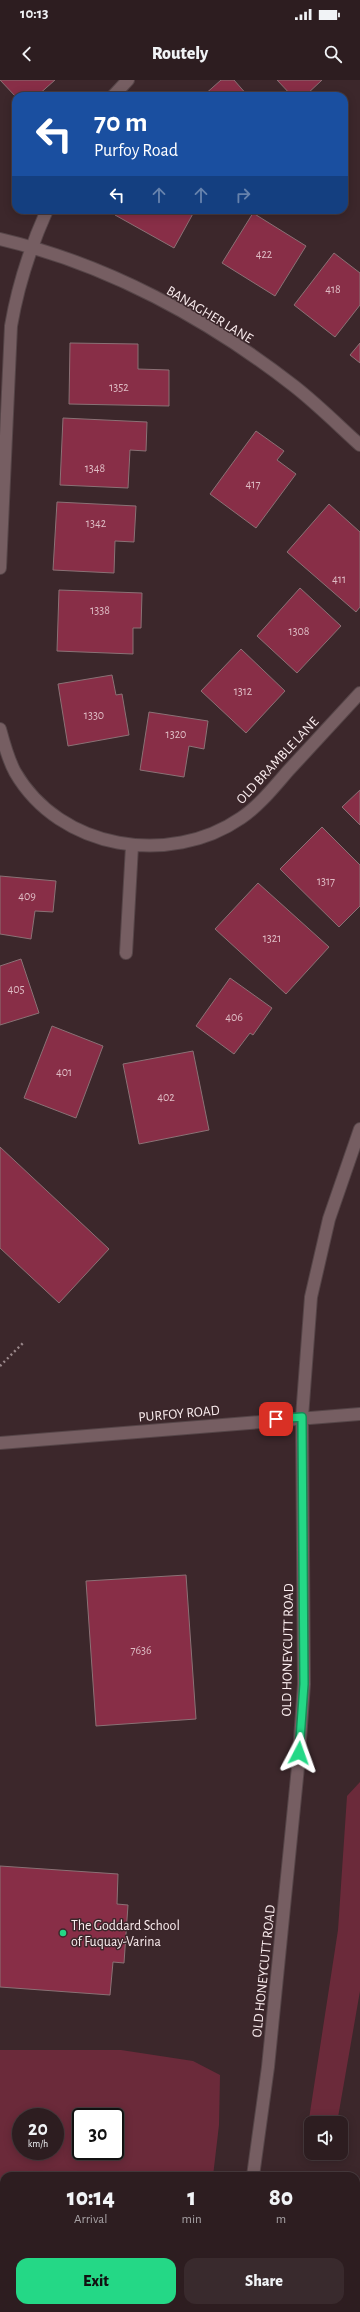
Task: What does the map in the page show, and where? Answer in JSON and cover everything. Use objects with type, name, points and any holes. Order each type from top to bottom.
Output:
[{"type":"street","points":[[117,92],[128,80]]},
{"type":"street","points":[[0,568],[11,326],[18,287],[31,246],[45,214]]},
{"type":"street","name":"BANAGHER LANE","points":[[0,239],[31,246],[128,285],[183,312],[224,337],[295,387],[360,445]]},
{"type":"street","name":"OLD BRAMBLE LANE","points":[[0,729],[4,746],[16,772],[31,792],[49,810],[73,826],[97,838],[132,846],[162,846],[194,842],[219,832],[242,818],[264,798],[360,693]]},
{"type":"street","points":[[126,953],[132,846]]},
{"type":"street","name":"OLD HONEYCUTT ROAD","points":[[254,2172],[268,2067],[294,1805],[304,1684],[302,1417],[310,1297],[329,1219],[360,1129]]},
{"type":"street","name":"PURFOY ROAD","points":[[0,1443],[302,1417],[360,1414]]},
{"type":"path","points":[[0,1366],[24,1342]]},
{"type":"shaded area","points":[[360,1782],[360,1991],[338,2116],[309,2116],[338,1930],[347,1796]]},
{"type":"shaded area","points":[[0,2050],[121,2050],[193,2061],[220,2075],[219,2125],[213,2172],[0,2172]]},
{"type":"building","points":[[0,80],[55,80],[42,92],[12,93]]},
{"type":"building","points":[[221,80],[234,80],[244,92],[208,92]]},
{"type":"building","points":[[277,80],[322,80],[309,92],[288,92]]},
{"type":"building","points":[[116,214],[193,214],[174,248]]},
{"type":"building","points":[[252,214],[306,246],[275,296],[222,263]]},
{"type":"building","points":[[334,253],[360,273],[360,305],[335,337],[294,305]]},
{"type":"building","points":[[70,343],[138,344],[138,369],[169,370],[169,406],[69,404]]},
{"type":"building","points":[[360,343],[360,363],[350,355]]},
{"type":"building","points":[[63,418],[147,422],[146,451],[130,450],[128,488],[60,485]]},
{"type":"building","points":[[256,431],[284,451],[277,460],[296,474],[256,528],[210,494]]},
{"type":"building","points":[[57,502],[136,506],[134,542],[115,541],[114,573],[53,570]]},
{"type":"building","points":[[329,504],[360,532],[360,607],[356,612],[287,552]]},
{"type":"building","points":[[300,588],[341,626],[297,673],[257,636]]},
{"type":"building","points":[[59,590],[142,593],[141,628],[133,628],[133,654],[57,651]]},
{"type":"building","points":[[241,649],[285,691],[246,733],[201,691]]},
{"type":"building","points":[[112,675],[116,695],[122,694],[129,735],[68,746],[58,684]]},
{"type":"building","points":[[149,712],[208,721],[204,749],[189,746],[184,777],[140,770]]},
{"type":"building","points":[[360,790],[360,825],[342,807]]},
{"type":"building","points":[[322,827],[360,865],[360,906],[339,927],[280,869]]},
{"type":"building","points":[[0,876],[56,881],[53,912],[35,911],[31,939],[0,934]]},
{"type":"building","points":[[258,883],[329,947],[286,994],[215,929]]},
{"type":"building","points":[[21,959],[39,1013],[0,1025],[0,966]]},
{"type":"building","points":[[230,978],[272,1008],[253,1035],[250,1033],[234,1054],[196,1026]]},
{"type":"building","points":[[52,1026],[103,1046],[76,1118],[24,1098]]},
{"type":"building","points":[[193,1051],[209,1130],[139,1144],[123,1064]]},
{"type":"building","points":[[0,1147],[109,1249],[59,1303],[0,1248]]},
{"type":"building","points":[[186,1575],[196,1719],[96,1726],[86,1581]]},
{"type":"building","name":"The Goddard School of Fuquay-Varina","points":[[0,1866],[118,1874],[117,1904],[128,1905],[124,1963],[113,1962],[110,1995],[0,1987]]},
{"type":"place","name":"The Goddard School of Fuquay-Varina","points":[[63,1933]]},
{"type":"route","points":[[276,1419],[302,1417],[304,1684],[299,1753]]}]
